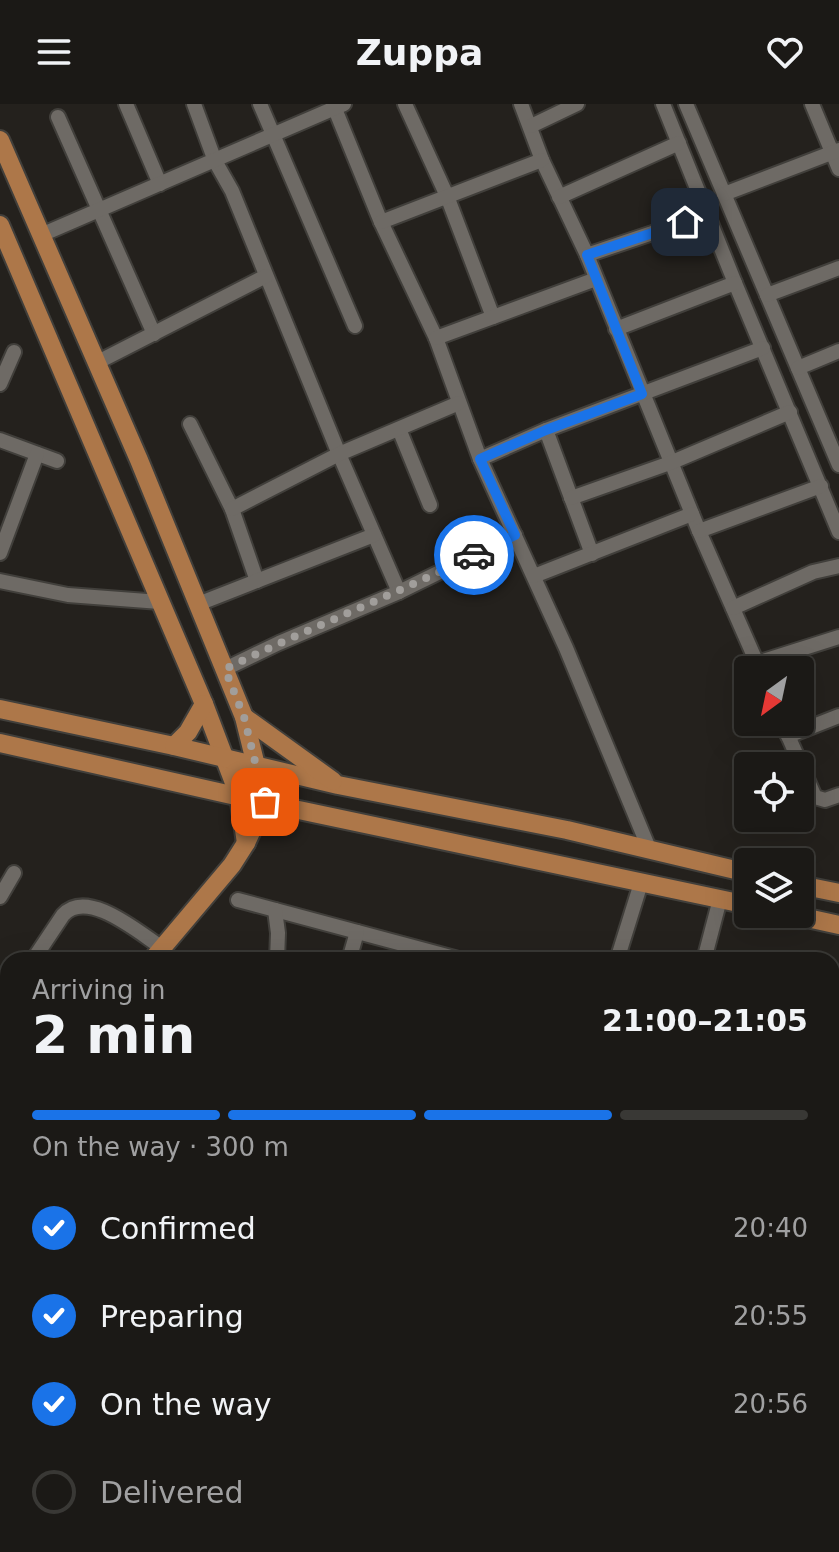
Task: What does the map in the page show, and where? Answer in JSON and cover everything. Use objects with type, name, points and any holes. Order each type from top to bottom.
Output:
[{"type":"main road","points":[[0,140],[225,669],[244,717],[265,802],[224,876],[158,952]]},
{"type":"main road","points":[[0,225],[204,704],[239,796],[247,833]]},
{"type":"main road","points":[[174,746],[188,732],[204,704]]},
{"type":"main road","points":[[0,709],[174,746],[258,768],[567,830],[734,870]]},
{"type":"main road","points":[[244,717],[338,785]]},
{"type":"main road","points":[[0,743],[734,902]]},
{"type":"main road","points":[[208,788],[247,833]]},
{"type":"main road","points":[[247,833],[294,809]]},
{"type":"main road","points":[[814,888],[839,893]]},
{"type":"main road","points":[[814,920],[839,925]]},
{"type":"street","points":[[126,104],[160,184]]},
{"type":"street","points":[[194,104],[215,161],[232,191],[399,592]]},
{"type":"street","points":[[260,104],[355,326]]},
{"type":"street","points":[[405,104],[447,196],[493,317]]},
{"type":"street","points":[[521,104],[542,160],[587,255],[670,463],[754,656]]},
{"type":"street","points":[[531,126],[577,104]]},
{"type":"street","points":[[663,104],[839,532]]},
{"type":"street","points":[[687,104],[839,465]]},
{"type":"street","points":[[812,104],[835,152],[839,169]]},
{"type":"street","points":[[41,235],[337,105],[381,222],[436,338],[480,459],[534,576],[650,851]]},
{"type":"street","points":[[58,117],[154,334]]},
{"type":"street","points":[[559,197],[679,143]]},
{"type":"street","points":[[724,194],[835,152]]},
{"type":"street","points":[[381,222],[542,160]]},
{"type":"street","points":[[587,255],[709,214]]},
{"type":"street","points":[[767,295],[839,268]]},
{"type":"street","points":[[96,363],[266,276]]},
{"type":"street","points":[[436,338],[596,279]]},
{"type":"street","points":[[616,329],[735,283]]},
{"type":"street","points":[[480,459],[546,430],[763,348]]},
{"type":"street","points":[[798,368],[839,351]]},
{"type":"street","points":[[0,384],[14,352]]},
{"type":"street","points":[[232,509],[339,454],[459,403]]},
{"type":"street","points":[[571,498],[670,463],[790,412]]},
{"type":"street","points":[[190,424],[232,509],[257,581]]},
{"type":"street","points":[[399,429],[430,505]]},
{"type":"street","points":[[546,430],[592,554]]},
{"type":"street","points":[[0,440],[57,461]]},
{"type":"street","points":[[0,553],[37,454]]},
{"type":"street","points":[[699,531],[821,486]]},
{"type":"street","points":[[534,576],[692,514]]},
{"type":"street","points":[[198,604],[374,535]]},
{"type":"street","points":[[225,669],[399,592],[515,535]]},
{"type":"street","points":[[733,608],[813,572],[839,566]]},
{"type":"street","points":[[0,581],[68,595],[160,602]]},
{"type":"street","points":[[786,656],[839,637]]},
{"type":"street","points":[[814,722],[839,716]]},
{"type":"street","points":[[788,736],[815,797],[825,800],[839,795]]},
{"type":"street","points":[[0,897],[14,873]]},
{"type":"street","points":[[619,952],[641,883]]},
{"type":"street","points":[[706,952],[720,899]]},
{"type":"street","points":[[238,900],[357,932],[411,952]]},
{"type":"street","points":[[38,952],[68,909],[81,906],[98,908],[153,952]]},
{"type":"street","points":[[275,910],[277,952]]},
{"type":"street","points":[[351,952],[357,932]]},
{"type":"way so far","points":[[265,802],[244,717],[225,669],[399,592],[474,555]]},
{"type":"route","points":[[474,555],[515,535],[480,459],[642,394],[587,255],[685,222]]}]
